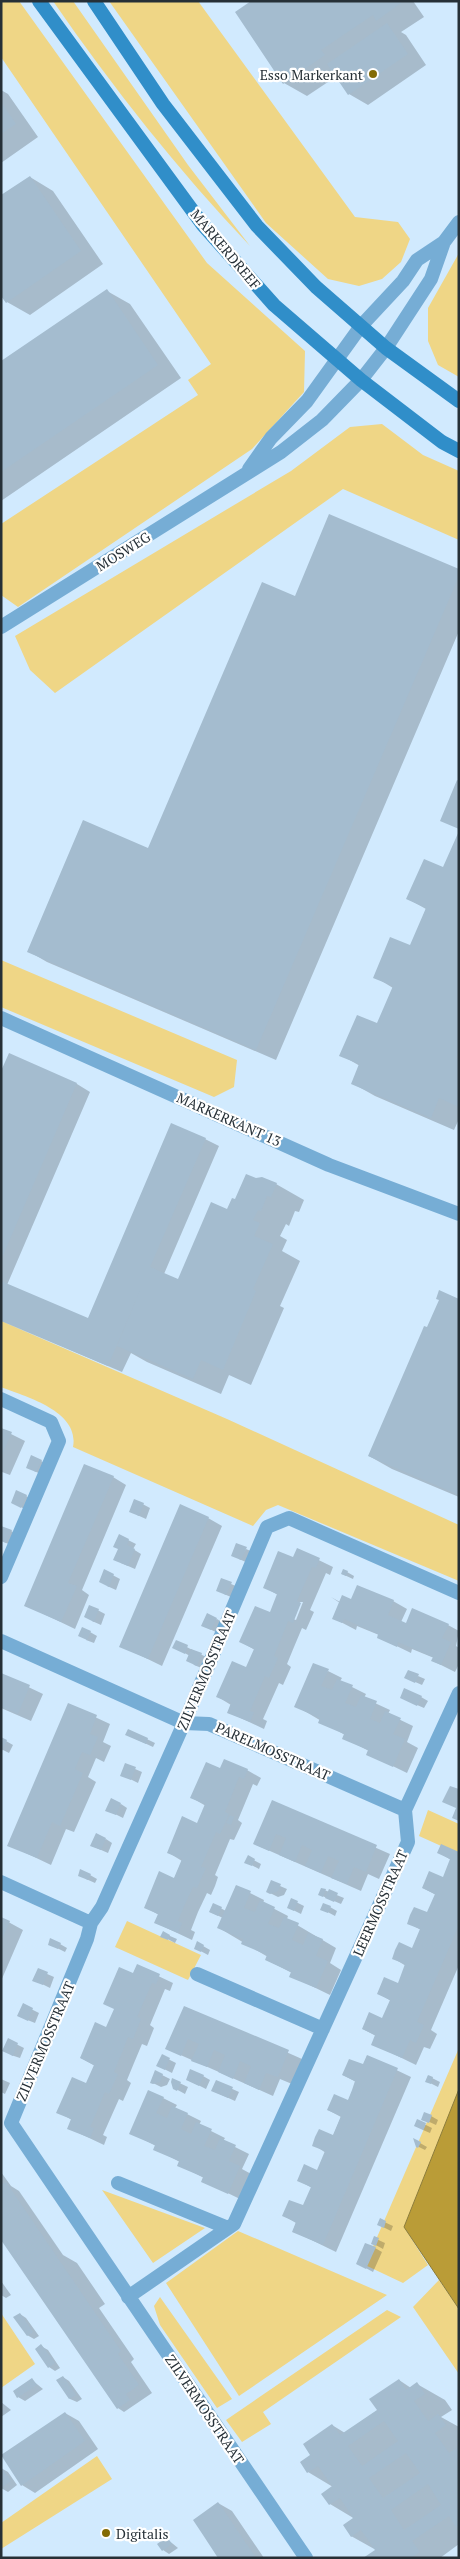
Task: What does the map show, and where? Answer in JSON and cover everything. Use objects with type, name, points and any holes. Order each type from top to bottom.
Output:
[{"type":"main road","name":"MARKERDREEF","points":[[40,1],[203,225],[274,305],[361,380],[442,442],[459,451]]},
{"type":"main road","points":[[94,1],[163,104],[257,226],[316,287],[386,348],[459,401]]},
{"type":"street","points":[[444,242],[459,222]]},
{"type":"street","name":"MOSWEG","points":[[244,475],[271,438],[307,401],[361,326],[402,281],[417,260],[444,242]]},
{"type":"street","name":"MOSWEG","points":[[1,627],[281,452],[322,420],[361,380],[386,348],[431,279],[444,242]]},
{"type":"street","name":"MARKERKANT 13","points":[[1,1018],[330,1165],[459,1214]]},
{"type":"street","points":[[1,1399],[51,1422],[59,1441],[1,1576]]},
{"type":"street","name":"ZILVERMOSSTRAAT","points":[[306,2558],[11,2123],[87,1939],[91,1923],[102,1906],[184,1723],[267,1527],[289,1518],[459,1593]]},
{"type":"street","name":"PARELMOSSTRAAT","points":[[1,1641],[184,1723],[209,1724],[405,1810]]},
{"type":"street","points":[[405,1810],[459,1693]]},
{"type":"street","name":"LEERMOSSTRAAT","points":[[128,2297],[234,2224],[408,1842],[405,1810]]},
{"type":"street","points":[[1,1882],[91,1923]]},
{"type":"street","points":[[197,1974],[323,2029]]},
{"type":"street","points":[[118,2183],[228,2228]]},
{"type":"shaded area","points":[[1,1],[19,1],[207,263],[305,351],[304,392],[252,449],[18,607],[1,595],[1,524],[198,395],[188,380],[211,364],[1,57]]},
{"type":"shaded area","points":[[53,1],[73,1],[188,165],[250,246],[197,188],[147,128]]},
{"type":"shaded area","points":[[109,1],[198,1],[355,217],[398,222],[410,239],[401,262],[382,279],[359,286],[328,279],[266,223]]},
{"type":"shaded area","points":[[459,253],[459,377],[438,365],[428,341],[428,308]]},
{"type":"shaded area","points":[[382,424],[423,455],[459,471],[459,540],[343,489],[55,693],[30,670],[15,636],[291,471],[350,427]]},
{"type":"shaded area","points":[[1,960],[237,1060],[234,1087],[214,1097],[1,1007]]},
{"type":"shaded area","points":[[1,1321],[227,1419],[459,1525],[459,1581],[278,1505],[266,1510],[253,1526],[73,1447],[73,1434],[68,1424],[60,1415],[37,1401],[1,1387]]},
{"type":"shaded area","points":[[428,1810],[459,1824],[459,1854],[419,1836]]},
{"type":"shaded area","points":[[127,1921],[201,1955],[188,1980],[115,1947]]},
{"type":"shaded area","points":[[459,2048],[459,2089],[404,2227],[428,2265],[403,2283],[365,2265]]},
{"type":"shaded area","points":[[459,2089],[459,2309],[404,2227]]},
{"type":"shaded area","points":[[102,2190],[205,2228],[153,2263]]},
{"type":"shaded area","points":[[238,2231],[387,2295],[239,2396],[166,2283]]},
{"type":"shaded area","points":[[439,2280],[459,2309],[459,2374],[413,2307]]},
{"type":"shaded area","points":[[160,2297],[232,2399],[217,2408],[160,2325],[154,2306]]},
{"type":"shaded area","points":[[387,2310],[401,2317],[263,2412],[271,2424],[242,2442],[226,2420]]},
{"type":"shaded area","points":[[1,2313],[35,2364],[1,2388]]},
{"type":"shaded area","points":[[97,2456],[112,2479],[1,2549],[1,2523]]},
{"type":"building","points":[[251,1],[400,1],[401,3],[376,21],[373,15],[321,50],[325,55],[283,84],[235,12]]},
{"type":"building","points":[[387,23],[408,54],[348,95],[327,64]]},
{"type":"building","points":[[1,102],[16,124],[1,134]]},
{"type":"building","points":[[30,176],[81,251],[6,303],[1,296],[1,195]]},
{"type":"building","points":[[107,289],[158,365],[1,472],[1,361]]},
{"type":"building","points":[[329,514],[459,569],[459,576],[256,1050],[27,952],[83,820],[148,848],[262,582],[295,596]]},
{"type":"building","points":[[457,780],[459,781],[459,829],[440,821]]},
{"type":"building","points":[[459,831],[459,1052],[456,1058],[459,1059],[459,1107],[439,1098],[431,1118],[351,1084],[359,1064],[339,1056],[357,1015],[377,1023],[393,986],[373,978],[390,937],[410,945],[426,908],[406,899],[424,859],[443,867]]},
{"type":"building","points":[[9,1053],[77,1083],[1,1260],[1,1071]]},
{"type":"building","points":[[171,1123],[206,1138],[150,1267],[178,1279],[211,1202],[227,1209],[232,1198],[235,1199],[246,1174],[256,1178],[262,1177],[277,1183],[271,1197],[267,1196],[261,1211],[258,1210],[253,1220],[260,1223],[254,1236],[273,1244],[253,1289],[256,1291],[223,1370],[201,1360],[193,1379],[117,1346],[141,1288],[108,1366],[1,1320],[1,1281],[88,1318]]},
{"type":"building","points":[[439,1290],[459,1299],[459,1495],[368,1456],[424,1326],[427,1327],[439,1300],[436,1299]]},
{"type":"building","points":[[1,1428],[12,1432],[1,1457]]},
{"type":"building","points":[[31,1455],[42,1460],[36,1472],[26,1468]]},
{"type":"building","points":[[84,1464],[114,1476],[68,1583],[77,1586],[61,1622],[24,1606]]},
{"type":"building","points":[[16,1490],[27,1495],[21,1508],[11,1503]]},
{"type":"building","points":[[134,1499],[144,1503],[139,1516],[129,1512]]},
{"type":"building","points":[[180,1504],[209,1517],[148,1659],[119,1647]]},
{"type":"building","points":[[1,1526],[12,1530],[6,1543],[1,1541]]},
{"type":"building","points":[[119,1534],[129,1539],[127,1545],[135,1549],[128,1566],[113,1560],[118,1549],[113,1547]]},
{"type":"building","points":[[236,1543],[247,1547],[241,1560],[231,1556]]},
{"type":"building","points":[[297,1548],[320,1558],[316,1568],[312,1567],[297,1601],[301,1603],[293,1623],[288,1621],[274,1656],[278,1658],[269,1678],[265,1676],[250,1711],[254,1712],[250,1722],[227,1713],[231,1703],[216,1697],[232,1661],[246,1667],[254,1649],[239,1642],[255,1606],[270,1612],[277,1594],[263,1588],[278,1551],[293,1557]]},
{"type":"building","points":[[104,1569],[114,1574],[109,1587],[99,1582]]},
{"type":"building","points":[[343,1569],[348,1571],[346,1576],[341,1574]]},
{"type":"building","points":[[221,1578],[232,1582],[226,1595],[216,1591]]},
{"type":"building","points":[[357,1585],[394,1600],[388,1615],[406,1623],[412,1608],[449,1624],[442,1638],[451,1642],[441,1665],[431,1661],[433,1657],[398,1642],[397,1647],[377,1638],[378,1634],[344,1619],[342,1623],[332,1619],[342,1595],[351,1599]]},
{"type":"building","points":[[89,1605],[99,1609],[94,1622],[84,1617]]},
{"type":"building","points":[[207,1613],[217,1618],[211,1630],[201,1626]]},
{"type":"building","points":[[82,1627],[91,1631],[87,1640],[78,1636]]},
{"type":"building","points":[[176,1640],[188,1645],[185,1654],[172,1648]]},
{"type":"building","points":[[191,1649],[202,1653],[197,1666],[186,1661]]},
{"type":"building","points":[[313,1663],[329,1669],[321,1686],[332,1690],[337,1679],[353,1685],[345,1703],[356,1707],[361,1695],[377,1701],[370,1719],[380,1723],[385,1711],[401,1718],[393,1734],[405,1739],[393,1767],[366,1755],[368,1750],[342,1739],[344,1734],[318,1723],[320,1718],[294,1707]]},
{"type":"building","points":[[408,1670],[419,1674],[415,1683],[404,1678]]},
{"type":"building","points":[[1,1673],[30,1685],[18,1714],[1,1707]]},
{"type":"building","points":[[404,1688],[422,1696],[417,1706],[400,1698]]},
{"type":"building","points":[[68,1703],[97,1715],[90,1734],[98,1737],[90,1755],[82,1752],[75,1769],[83,1773],[60,1826],[52,1822],[37,1858],[7,1846]]},
{"type":"building","points":[[128,1729],[148,1738],[146,1744],[125,1735]]},
{"type":"building","points":[[1,1737],[7,1740],[1,1753]]},
{"type":"building","points":[[224,1759],[248,1769],[244,1779],[239,1777],[225,1812],[229,1814],[220,1834],[216,1832],[201,1867],[206,1868],[197,1888],[193,1887],[178,1921],[182,1923],[178,1933],[154,1923],[158,1914],[144,1908],[159,1871],[174,1878],[182,1859],[167,1853],[182,1816],[197,1823],[205,1804],[190,1798],[206,1762],[220,1768]]},
{"type":"building","points":[[125,1763],[136,1767],[131,1780],[120,1776]]},
{"type":"building","points":[[450,1786],[459,1789],[459,1821],[452,1818],[456,1808],[442,1802]]},
{"type":"building","points":[[111,1798],[121,1803],[116,1815],[105,1811]]},
{"type":"building","points":[[272,1800],[377,1845],[366,1872],[354,1867],[347,1884],[331,1878],[339,1861],[328,1856],[321,1873],[305,1866],[312,1850],[302,1845],[295,1862],[279,1855],[286,1838],[276,1834],[269,1851],[253,1844]]},
{"type":"building","points":[[230,1815],[234,1817],[231,1825],[226,1823]]},
{"type":"building","points":[[96,1833],[106,1838],[101,1850],[90,1846]]},
{"type":"building","points":[[441,1844],[459,1852],[459,1925],[417,2022],[424,2025],[416,2043],[410,2040],[402,2058],[371,2045],[375,2035],[362,2029],[369,2012],[382,2018],[390,2000],[377,1994],[384,1977],[398,1983],[405,1964],[392,1959],[395,1950],[399,1942],[412,1948],[420,1929],[407,1924],[410,1915],[414,1907],[427,1912],[435,1894],[422,1888],[429,1871],[443,1877],[450,1859],[437,1853]]},
{"type":"building","points":[[248,1855],[255,1859],[252,1866],[244,1863]]},
{"type":"building","points":[[80,1869],[91,1874],[88,1880],[78,1876]]},
{"type":"building","points":[[271,1880],[281,1884],[278,1891],[270,1894],[266,1892]]},
{"type":"building","points":[[236,1885],[251,1891],[244,1908],[255,1912],[260,1900],[275,1907],[268,1924],[279,1928],[284,1917],[299,1923],[292,1940],[303,1945],[308,1933],[323,1939],[316,1956],[328,1961],[316,1988],[289,1977],[291,1972],[265,1960],[267,1955],[241,1944],[243,1939],[217,1928]]},
{"type":"building","points":[[321,1888],[326,1889],[323,1897],[318,1895]]},
{"type":"building","points":[[329,1889],[338,1893],[334,1902],[325,1898]]},
{"type":"building","points":[[291,1898],[298,1901],[294,1911],[287,1908]]},
{"type":"building","points":[[213,1903],[222,1907],[218,1916],[209,1912]]},
{"type":"building","points":[[323,1903],[331,1906],[328,1913],[320,1910]]},
{"type":"building","points":[[1,1917],[10,1921],[1,1942]]},
{"type":"building","points":[[163,1931],[170,1935],[168,1940],[160,1937]]},
{"type":"building","points":[[50,1938],[61,1943],[58,1949],[48,1945]]},
{"type":"building","points":[[197,1941],[204,1945],[201,1952],[194,1949]]},
{"type":"building","points":[[137,1964],[160,1974],[156,1984],[152,1983],[137,2017],[141,2019],[133,2039],[128,2037],[114,2072],[118,2074],[109,2094],[105,2092],[90,2127],[94,2128],[90,2138],[67,2129],[71,2119],[56,2113],[72,2077],[86,2083],[94,2065],[80,2058],[95,2022],[106,2027],[114,2009],[103,2004],[119,1967],[133,1973]]},
{"type":"building","points":[[38,1968],[48,1972],[43,1985],[32,1981]]},
{"type":"building","points":[[23,2003],[33,2008],[28,2021],[17,2016]]},
{"type":"building","points":[[184,2006],[289,2050],[278,2077],[266,2073],[259,2090],[244,2083],[251,2066],[240,2061],[233,2079],[218,2072],[225,2055],[214,2050],[207,2067],[191,2061],[199,2044],[188,2039],[181,2056],[165,2049]]},
{"type":"building","points":[[8,2038],[18,2043],[13,2056],[2,2051]]},
{"type":"building","points":[[162,2054],[170,2058],[165,2070],[156,2066]]},
{"type":"building","points":[[367,2055],[398,2068],[323,2245],[292,2232],[296,2222],[282,2216],[289,2200],[303,2205],[311,2187],[297,2181],[304,2164],[317,2170],[325,2151],[312,2146],[319,2129],[333,2135],[341,2116],[327,2110],[334,2094],[348,2100],[355,2081],[342,2075],[349,2059],[363,2064]]},
{"type":"building","points":[[190,2069],[204,2075],[199,2086],[186,2080]]},
{"type":"building","points":[[155,2070],[163,2074],[160,2082],[153,2084],[150,2083]]},
{"type":"building","points":[[428,2075],[433,2077],[431,2084],[425,2082]]},
{"type":"building","points":[[172,2078],[181,2082],[177,2091],[173,2089]]},
{"type":"building","points":[[216,2080],[233,2087],[228,2098],[211,2091]]},
{"type":"building","points":[[148,2090],[164,2097],[156,2113],[167,2118],[172,2106],[188,2113],[181,2129],[191,2134],[196,2122],[212,2129],[204,2146],[215,2150],[220,2138],[236,2145],[229,2161],[240,2166],[228,2194],[201,2182],[203,2177],[177,2166],[179,2161],[153,2150],[155,2145],[129,2134]]},
{"type":"building","points":[[424,2112],[432,2115],[429,2123],[421,2120]]},
{"type":"building","points":[[417,2119],[426,2123],[423,2130],[414,2126]]},
{"type":"building","points":[[413,2138],[421,2142],[418,2148],[416,2147]]},
{"type":"building","points":[[6,2182],[121,2351],[118,2354],[139,2385],[126,2394],[130,2400],[117,2409],[1,2240],[1,2185]]},
{"type":"building","points":[[380,2218],[386,2221],[384,2228],[377,2225]]},
{"type":"building","points":[[374,2236],[379,2238],[376,2246],[371,2244]]},
{"type":"building","points":[[365,2243],[376,2247],[366,2269],[356,2264]]},
{"type":"building","points":[[20,2313],[33,2332],[27,2336],[13,2317]]},
{"type":"building","points":[[41,2344],[55,2363],[48,2368],[35,2349]]},
{"type":"building","points":[[63,2376],[76,2395],[69,2399],[56,2380]]},
{"type":"building","points":[[32,2378],[37,2385],[17,2398],[13,2391]]},
{"type":"building","points":[[399,2379],[406,2390],[417,2382],[425,2394],[414,2401],[428,2421],[438,2414],[446,2425],[435,2433],[449,2453],[459,2447],[459,2525],[456,2527],[449,2516],[412,2541],[420,2552],[411,2558],[363,2558],[375,2550],[361,2530],[351,2537],[343,2525],[353,2518],[340,2498],[329,2505],[321,2494],[332,2486],[318,2466],[307,2473],[300,2462],[310,2455],[303,2444],[332,2424],[340,2435],[377,2410],[369,2399]],"holes":[[[384,2421],[398,2441],[362,2466],[348,2446]],[[406,2453],[420,2473],[383,2498],[369,2478]],[[428,2484],[441,2505],[404,2530],[391,2510]]]},
{"type":"building","points":[[65,2412],[85,2441],[21,2486],[1,2455]]},
{"type":"building","points":[[1,2467],[11,2481],[1,2488]]},
{"type":"building","points":[[218,2502],[256,2558],[218,2558],[193,2520]]},
{"type":"building","points":[[167,2537],[172,2544],[162,2551],[157,2544]]},
{"type":"place","name":"Esso Markerkant","points":[[373,74]]},
{"type":"place","name":"Digitalis","points":[[106,2533]]}]
